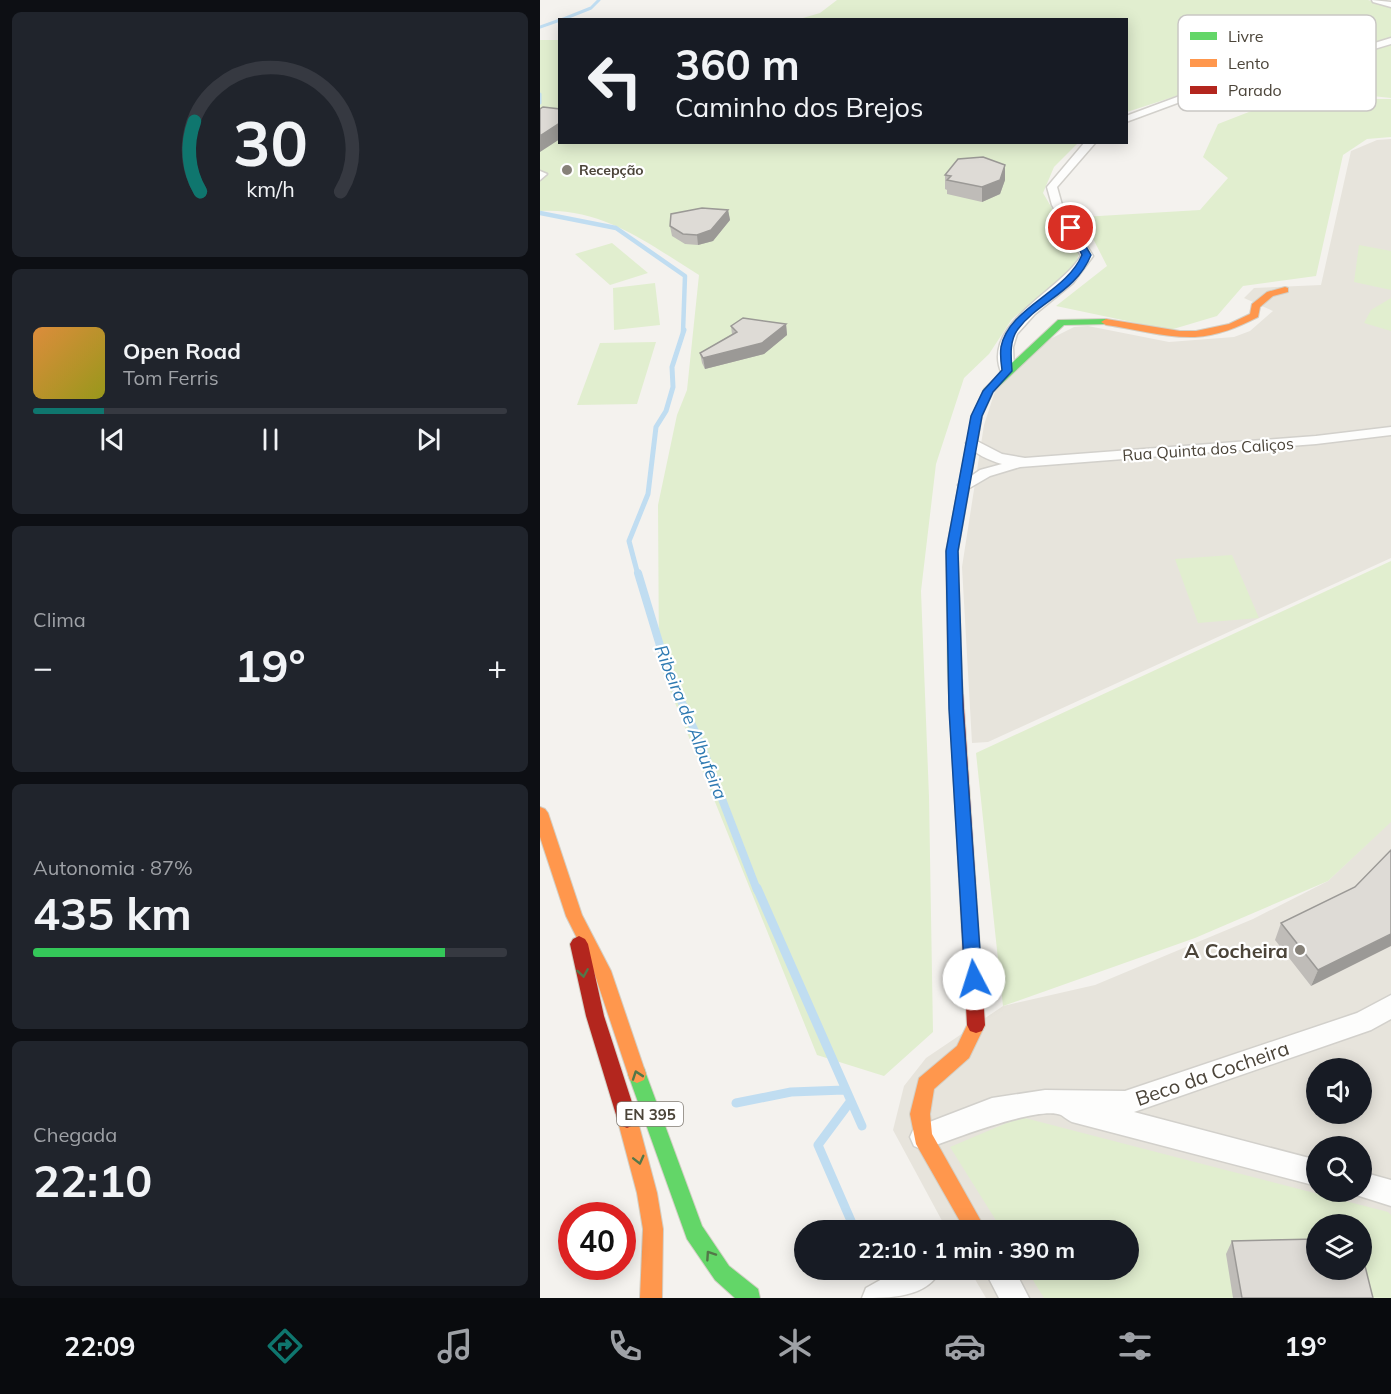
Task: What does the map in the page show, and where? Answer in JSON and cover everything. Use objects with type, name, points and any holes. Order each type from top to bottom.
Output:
[{"type":"street","points":[[1376,0],[1391,5]]},
{"type":"street","points":[[1376,46],[1391,41]]},
{"type":"street","points":[[1128,118],[1178,100]]},
{"type":"street","points":[[1007,371],[1006,348],[1013,328],[1080,271],[1087,255],[1057,205],[1052,187],[1088,144]]},
{"type":"street","points":[[970,1220],[923,1137],[920,1114],[926,1084],[963,1052],[977,1024],[953,644],[952,551],[966,485],[976,416],[988,391],[1061,322],[1091,320],[1170,335],[1207,334],[1236,328],[1255,315],[1255,306],[1263,298],[1285,290]]},
{"type":"street","name":"Rua Quinta dos Caliços","points":[[1025,463],[1305,441],[1391,431]]},
{"type":"street","points":[[973,443],[989,456],[1002,461],[1025,463]]},
{"type":"street","points":[[966,485],[985,473],[1025,463]]},
{"type":"street","name":"EN 395","points":[[540,813],[574,916],[602,971],[670,1174],[694,1232],[722,1273],[748,1298]]},
{"type":"street","name":"EN 395","points":[[574,916],[585,985],[639,1158],[653,1231],[651,1298]]},
{"type":"street","name":"Beco da Cocheira","points":[[923,1137],[992,1111],[1045,1102],[1125,1103],[1363,1022],[1391,1006]]},
{"type":"street","points":[[1045,1102],[1306,1170]]},
{"type":"street","points":[[1372,1188],[1391,1193]]},
{"type":"street","points":[[876,1298],[908,1280]]},
{"type":"street","points":[[1004,1280],[1015,1298]]},
{"type":"shaded area","points":[[1391,139],[1391,558],[988,742],[972,743],[962,567],[984,425],[996,388],[1046,341],[1074,327],[1088,326],[1169,342],[1234,337],[1250,331],[1273,311],[1244,298],[1254,288],[1321,285],[1351,151],[1377,140]]},
{"type":"shaded area","points":[[1391,821],[1391,1298],[986,1298],[975,1280],[1139,1280],[1139,1220],[942,1220],[893,1130],[904,1086],[926,1058],[1003,1006],[1095,985],[1253,919],[1328,881]]},
{"type":"green space","points":[[837,0],[1368,0],[1391,7],[1391,39],[1376,43],[1376,15],[1178,15],[1178,95],[1128,112],[1128,18],[803,18],[820,13]]},
{"type":"green space","points":[[540,40],[558,40],[558,144],[1077,144],[1054,167],[1043,193],[1079,254],[1073,269],[1012,319],[989,354],[964,378],[936,464],[921,591],[929,797],[933,1032],[884,1076],[817,1055],[659,663],[658,505],[677,415],[687,390],[699,275],[643,240],[604,221],[563,211],[540,211]]},
{"type":"green space","points":[[1391,44],[1391,98],[1376,96],[1376,48]]},
{"type":"green space","points":[[1376,99],[1391,99],[1391,137],[1367,139],[1343,155],[1316,276],[1243,286],[1217,316],[1170,330],[1056,306],[1107,266],[1082,217],[1200,210],[1228,178],[1203,157],[1218,124],[1251,111],[1376,111]]},
{"type":"green space","points":[[612,243],[648,273],[610,285],[575,254]]},
{"type":"green space","points":[[1359,245],[1391,251],[1391,290],[1354,282]]},
{"type":"green space","points":[[655,283],[660,325],[614,330],[613,288]]},
{"type":"green space","points":[[1391,298],[1391,331],[1364,323],[1371,310]]},
{"type":"green space","points":[[656,342],[637,404],[577,405],[600,343]]},
{"type":"green space","points":[[1232,555],[1259,618],[1198,623],[1175,559]]},
{"type":"green space","points":[[1391,561],[1391,822],[1328,881],[1195,938],[1003,1006],[976,753]]},
{"type":"green space","points":[[1021,1117],[1306,1191],[1306,1202],[1349,1202],[1388,1212],[1391,1215],[1391,1298],[1044,1298],[1033,1280],[1139,1280],[1139,1220],[996,1220],[950,1147]]},
{"type":"building","points":[[543,107],[558,109],[558,124],[540,136],[540,109]]},
{"type":"building","points":[[983,157],[1005,165],[1000,180],[982,187],[947,180],[951,176],[945,175],[958,159]]},
{"type":"building","points":[[702,208],[728,210],[711,230],[697,235],[683,234],[670,226],[671,214]]},
{"type":"building","points":[[743,318],[786,324],[762,343],[703,358],[700,353],[737,332],[731,326]]},
{"type":"building","points":[[1391,850],[1391,934],[1318,970],[1281,923],[1355,887]]},
{"type":"building","points":[[1306,1239],[1306,1280],[1368,1280],[1373,1298],[1242,1298],[1232,1241]]},
{"type":"waterway","name":"Ribeira de Albufeira","points":[[566,18],[591,8],[599,0]]},
{"type":"waterway","name":"Ribeira de Albufeira","points":[[540,27],[558,21]]},
{"type":"waterway","name":"Ribeira de Albufeira","points":[[540,94],[540,103]]},
{"type":"waterway","name":"Ribeira de Albufeira","points":[[540,213],[616,228],[685,276],[683,332]]},
{"type":"waterway","name":"Ribeira de Albufeira","points":[[638,575],[629,541],[648,494],[656,427],[666,411],[673,387],[672,367],[684,330]]},
{"type":"waterway","name":"Ribeira de Albufeira","points":[[638,573],[668,672],[702,747],[757,890]]},
{"type":"waterway","name":"Ribeira de Albufeira","points":[[757,888],[862,1126]]},
{"type":"waterway","points":[[736,1103],[791,1092],[844,1090]]},
{"type":"waterway","name":"Ribeira de Albufeira","points":[[850,1102],[818,1145],[851,1220]]},
{"type":"traffic: fast","points":[[955,678],[952,551],[977,416],[988,391],[1061,322],[1106,322]]},
{"type":"traffic: fast","points":[[637,1074],[694,1232],[722,1273],[750,1297]]},
{"type":"traffic: slow","points":[[1106,322],[1180,334],[1213,332],[1233,326],[1255,315],[1255,306],[1270,294],[1285,290]]},
{"type":"traffic: slow","points":[[540,813],[574,916],[602,971],[637,1074]]},
{"type":"traffic: slow","points":[[970,1220],[923,1137],[920,1114],[926,1084],[963,1052],[976,1025]]},
{"type":"traffic: slow","points":[[627,1118],[647,1193],[653,1229],[651,1298]]},
{"type":"traffic: jam","points":[[955,678],[976,1025]]},
{"type":"traffic: jam","points":[[579,944],[595,1016],[627,1118]]},
{"type":"place","name":"Recepção","points":[[567,170]]},
{"type":"place","name":"A Cocheira","points":[[1300,950]]},
{"type":"route","points":[[974,979],[966,889],[956,709],[952,551],[966,485],[976,416],[988,391],[1007,371],[1006,348],[1013,328],[1080,271],[1087,255],[1071,228]]}]
